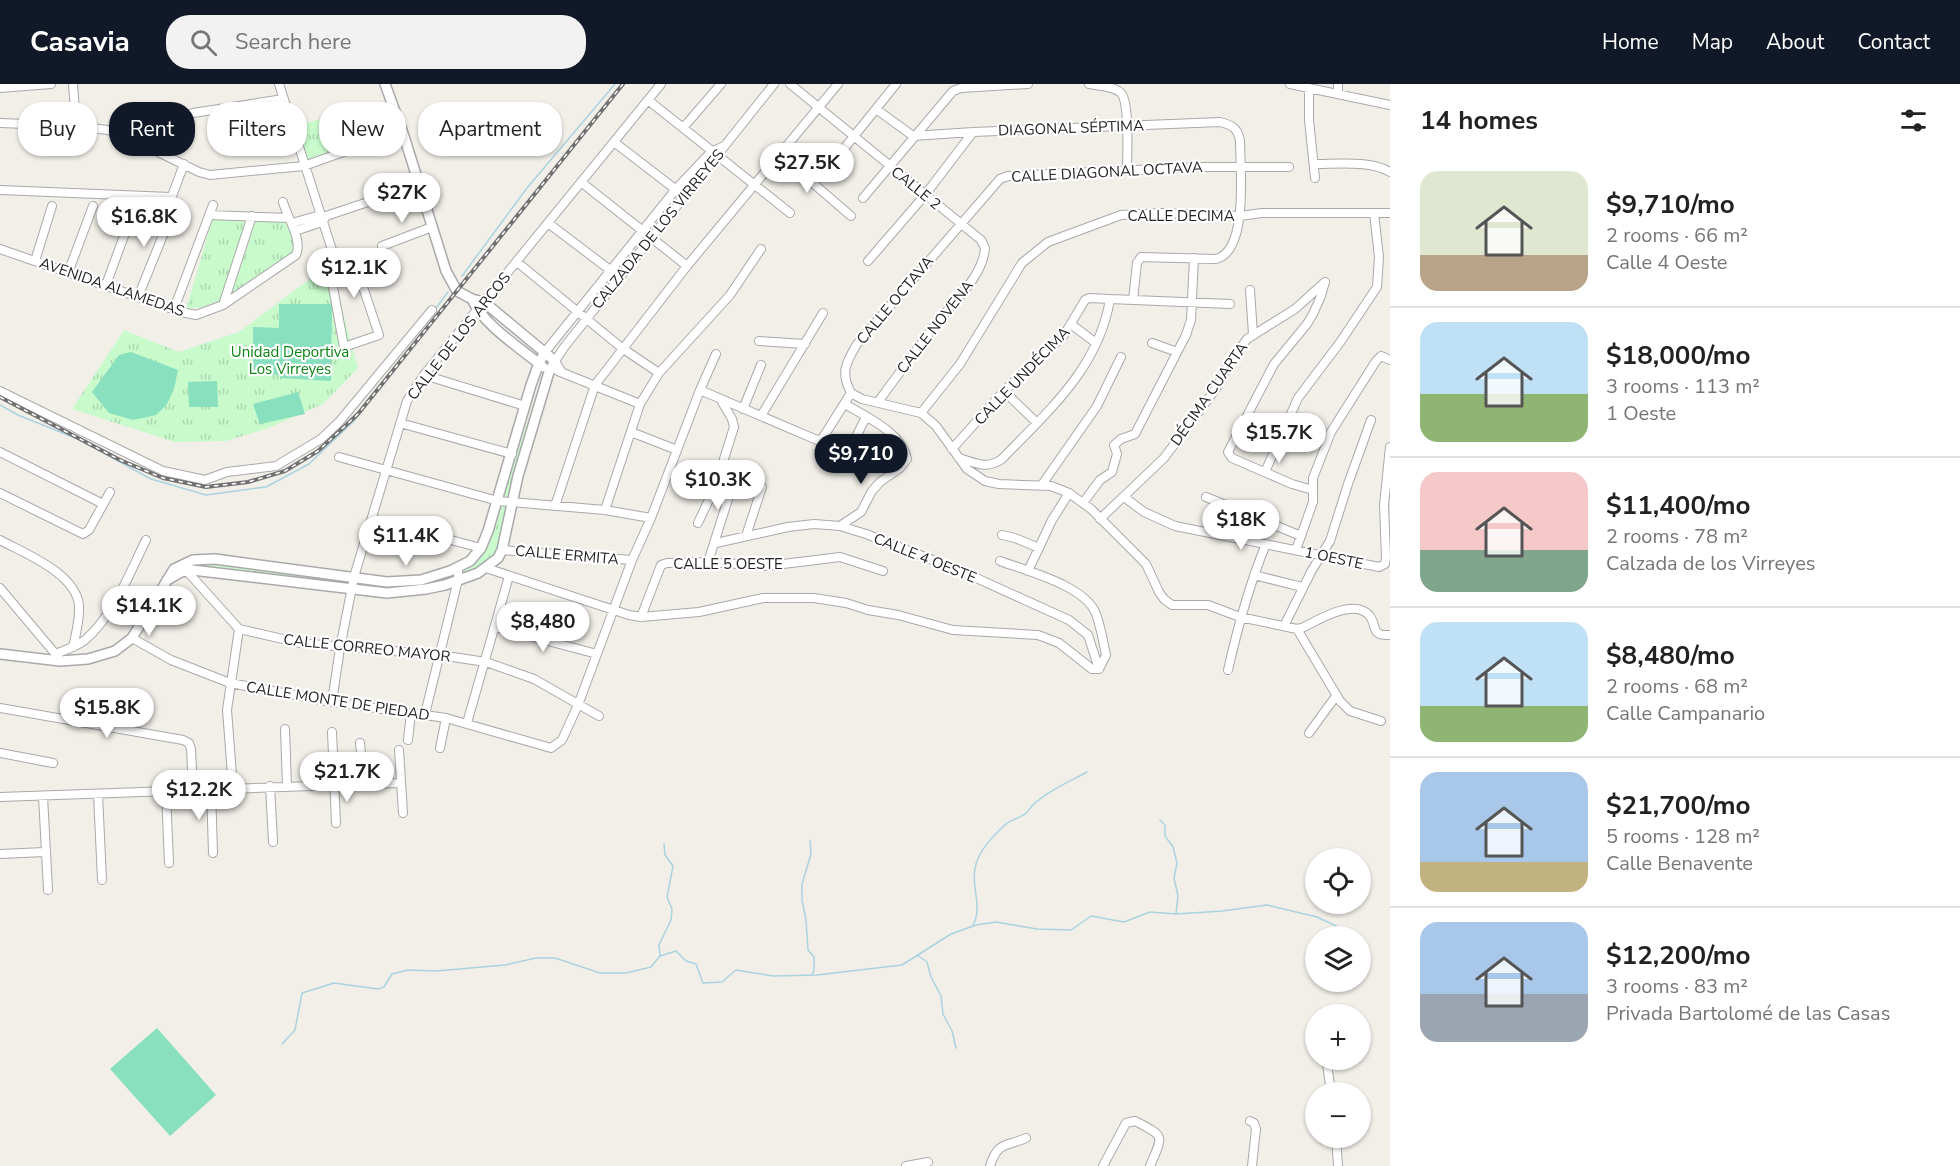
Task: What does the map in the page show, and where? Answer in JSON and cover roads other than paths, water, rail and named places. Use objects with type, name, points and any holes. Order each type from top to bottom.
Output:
[{"type":"street","points":[[0,88],[51,84]]},
{"type":"street","points":[[73,84],[74,102]]},
{"type":"street","points":[[279,84],[334,254],[330,271],[344,347],[379,335],[353,256],[339,257],[334,254]]},
{"type":"street","points":[[385,84],[392,102]]},
{"type":"street","name":"CALLE DE LOS ARCOS","points":[[332,702],[354,577],[407,400],[476,310],[661,84]]},
{"type":"street","points":[[683,128],[720,84]]},
{"type":"street","name":"CALZADA DE LOS VIRREYES","points":[[545,352],[676,189],[725,145],[774,84]]},
{"type":"street","name":"CALLE 2","points":[[790,84],[981,240],[985,248]]},
{"type":"street","points":[[555,506],[595,385],[687,266],[838,84]]},
{"type":"street","points":[[826,171],[896,84]]},
{"type":"street","points":[[863,198],[952,91],[961,88],[1028,84]]},
{"type":"street","points":[[1089,84],[1107,87],[1118,91],[1123,96],[1127,126],[1127,170]]},
{"type":"street","points":[[1290,84],[1390,105]]},
{"type":"street","points":[[1338,84],[1338,94]]},
{"type":"street","points":[[1309,88],[1309,120],[1316,178]]},
{"type":"street","points":[[195,113],[283,99]]},
{"type":"street","points":[[648,100],[790,213]]},
{"type":"street","points":[[876,109],[913,136]]},
{"type":"street","name":"DIAGONAL SÉPTIMA","points":[[913,136],[1220,122],[1229,124],[1238,132],[1240,167]]},
{"type":"street","points":[[0,123],[18,124]]},
{"type":"street","points":[[868,261],[925,195],[973,132]]},
{"type":"street","points":[[614,142],[684,196]]},
{"type":"street","points":[[406,144],[448,276],[457,291],[471,299],[484,302],[555,361],[561,372]]},
{"type":"street","name":"CALZADA DE LOS VIRREYES","points":[[555,361],[714,154]]},
{"type":"street","points":[[779,154],[851,216]]},
{"type":"street","points":[[168,156],[199,172],[210,174],[304,166],[332,156]]},
{"type":"street","points":[[0,190],[170,197],[184,164]]},
{"type":"street","points":[[1314,164],[1364,165],[1390,172]]},
{"type":"street","points":[[1133,300],[1138,259],[1145,256],[1216,259],[1226,254],[1233,243],[1240,216],[1240,167]]},
{"type":"street","name":"CALLE DIAGONAL OCTAVA","points":[[959,224],[993,185],[1008,176],[1127,170],[1289,167]]},
{"type":"street","points":[[581,182],[687,266]]},
{"type":"street","points":[[209,214],[252,216],[292,224],[323,218],[419,185]]},
{"type":"street","name":"AVENIDA ALAMEDAS","points":[[0,249],[196,315],[223,305],[296,255],[298,250],[292,224],[283,202]]},
{"type":"street","points":[[174,309],[213,205]]},
{"type":"street","points":[[35,261],[52,206]]},
{"type":"street","points":[[68,273],[93,206]]},
{"type":"street","points":[[138,297],[174,208]]},
{"type":"street","name":"CALLE DECIMA","points":[[921,413],[960,364],[1022,263],[1048,242],[1120,215],[1162,213],[1240,216],[1262,213],[1390,213]]},
{"type":"street","points":[[1265,472],[1298,398],[1341,341],[1377,287],[1379,257],[1374,213]]},
{"type":"street","points":[[106,285],[132,214]]},
{"type":"street","points":[[223,305],[252,216]]},
{"type":"street","points":[[548,223],[619,277]]},
{"type":"street","name":"CALLE OCTAVA","points":[[851,393],[845,382],[845,369],[857,344],[959,224]]},
{"type":"street","points":[[382,246],[432,227]]},
{"type":"street","name":"CALLE NOVENA","points":[[878,402],[964,290],[983,262],[985,248]]},
{"type":"street","points":[[605,510],[640,404],[659,373],[730,295],[761,249]]},
{"type":"street","points":[[1083,502],[1100,480],[1112,472],[1116,454],[1114,445],[1121,439],[1134,434],[1177,352],[1191,320],[1194,258]]},
{"type":"street","points":[[516,262],[622,348],[659,373]]},
{"type":"street","name":"DÉCIMA CUARTA","points":[[1100,519],[1164,458],[1217,387],[1237,350],[1253,334],[1294,309],[1324,282],[1313,314],[1274,364],[1228,452],[1232,458],[1313,490]]},
{"type":"street","points":[[1250,290],[1253,334]]},
{"type":"street","name":"CALLE UNDÉCIMA","points":[[952,449],[1004,391],[1064,335],[1085,300],[1089,298],[1230,304]]},
{"type":"street","points":[[471,299],[476,310],[549,372],[561,372],[640,404]]},
{"type":"street","points":[[958,458],[986,466],[993,465],[1002,459],[1037,423],[1071,387],[1089,359],[1106,320],[1110,299]]},
{"type":"street","points":[[0,392],[163,471],[205,480],[227,472],[276,466],[321,439],[339,422],[432,310]]},
{"type":"street","points":[[761,416],[823,313]]},
{"type":"street","points":[[1072,325],[1096,344]]},
{"type":"street","points":[[759,341],[805,344]]},
{"type":"street","points":[[1152,343],[1177,352]]},
{"type":"street","points":[[0,654],[88,659],[121,648],[132,638],[167,580],[179,565],[201,559],[387,582],[421,580],[470,561],[481,548],[498,501],[525,406],[539,363],[545,352]]},
{"type":"street","points":[[578,705],[632,560],[651,518],[699,390],[716,354]]},
{"type":"street","points":[[1296,550],[1313,502],[1313,478],[1331,432],[1376,361],[1382,356],[1390,360]]},
{"type":"street","points":[[1041,486],[1097,406],[1121,357]]},
{"type":"street","points":[[167,580],[186,570],[397,593],[426,589],[458,580],[486,568],[498,558],[502,549],[512,503],[549,372],[555,361]]},
{"type":"street","points":[[743,409],[761,365]]},
{"type":"street","points":[[424,375],[525,406]]},
{"type":"street","points":[[699,390],[817,440],[825,436],[851,393],[861,399],[921,413],[936,426],[967,469],[986,481],[999,484],[1052,486],[1070,493],[1083,502],[1146,564],[1159,592],[1172,605],[1208,605],[1240,617],[1297,629],[1333,612],[1353,610],[1367,613],[1378,634],[1390,635]]},
{"type":"street","points":[[1004,391],[1037,423]]},
{"type":"street","points":[[708,562],[716,543],[729,496],[724,459],[734,427],[722,400]]},
{"type":"street","points":[[840,526],[861,512],[872,491],[880,482],[900,468],[907,459],[904,450],[890,432],[845,404]]},
{"type":"street","points":[[849,468],[855,436],[866,417]]},
{"type":"street","points":[[1284,626],[1302,587],[1330,541],[1371,420]]},
{"type":"street","points":[[399,423],[512,454]]},
{"type":"street","points":[[631,432],[677,450]]},
{"type":"street","name":"1 OESTE","points":[[1124,497],[1144,512],[1175,526],[1375,567],[1383,566],[1386,557],[1384,505],[1390,447]]},
{"type":"street","points":[[0,452],[103,504]]},
{"type":"street","points":[[339,457],[498,501],[605,510],[651,518]]},
{"type":"street","points":[[698,523],[713,491],[729,487]]},
{"type":"street","points":[[746,536],[762,487]]},
{"type":"street","points":[[0,493],[81,534],[87,532],[110,492]]},
{"type":"street","points":[[1028,572],[1052,520],[1070,493]]},
{"type":"street","points":[[1206,497],[1301,536]]},
{"type":"street","points":[[372,519],[481,548]]},
{"type":"street","name":"CALLE 4 OESTE","points":[[716,543],[788,527],[814,524],[840,526],[866,534],[963,572],[1069,620],[1088,634],[1099,669]]},
{"type":"street","points":[[1002,535],[1039,548]]},
{"type":"street","points":[[0,540],[58,573],[74,590],[79,613],[73,647]]},
{"type":"street","points":[[58,657],[85,639],[103,619],[119,594],[146,540]]},
{"type":"street","points":[[1228,670],[1240,617],[1266,544]]},
{"type":"street","name":"CALLE ERMITA","points":[[502,549],[632,560]]},
{"type":"street","name":"CALLE 5 OESTE","points":[[641,617],[661,565],[667,563],[708,562],[767,566],[840,557],[883,571]]},
{"type":"street","points":[[486,568],[641,617],[699,612],[763,598],[814,598],[846,603],[966,633],[1038,635],[1059,642],[1083,663],[1092,669],[1099,669],[1106,655],[1096,613],[1090,603],[1071,589],[1000,561]]},
{"type":"street","points":[[425,714],[458,580],[458,567]]},
{"type":"street","points":[[186,570],[239,629],[227,710],[233,788]]},
{"type":"street","points":[[1254,575],[1302,587]]},
{"type":"street","points":[[466,723],[486,662],[509,576]]},
{"type":"street","points":[[0,588],[58,657]]},
{"type":"street","points":[[495,627],[597,654]]},
{"type":"street","name":"CALLE CORREO MAYOR","points":[[239,629],[300,643],[439,655],[486,662],[534,679],[599,716]]},
{"type":"street","points":[[1297,629],[1336,696],[1350,711],[1381,721]]},
{"type":"street","name":"CALLE MONTE DE PIEDAD","points":[[132,638],[171,660],[230,683],[332,702],[446,718],[551,748],[562,740],[578,705]]},
{"type":"street","points":[[1309,733],[1336,696]]},
{"type":"street","points":[[0,708],[183,740],[189,743],[191,749],[193,789]]},
{"type":"street","points":[[408,740],[411,712]]},
{"type":"street","points":[[440,748],[446,718]]},
{"type":"street","points":[[285,729],[287,786]]},
{"type":"street","points":[[332,732],[336,823]]},
{"type":"street","points":[[360,743],[364,784]]},
{"type":"street","points":[[399,750],[403,813]]},
{"type":"street","points":[[0,753],[53,763]]},
{"type":"street","points":[[0,798],[270,786],[400,783]]},
{"type":"street","points":[[270,786],[273,842]]},
{"type":"street","points":[[211,789],[213,853]]},
{"type":"street","points":[[166,791],[169,863]]},
{"type":"street","points":[[98,794],[102,880]]},
{"type":"street","points":[[43,796],[48,890]]},
{"type":"street","points":[[0,854],[45,852]]},
{"type":"street","points":[[1103,1166],[1122,1129],[1129,1121],[1135,1121],[1157,1132],[1160,1136],[1160,1143],[1150,1166]]},
{"type":"street","points":[[1250,1121],[1254,1123],[1256,1129],[1251,1166]]},
{"type":"street","points":[[990,1166],[999,1148],[1026,1138]]},
{"type":"street","points":[[1337,1148],[1339,1166]]},
{"type":"street","points":[[910,1165],[928,1162]]},
{"type":"waterway","points":[[462,276],[527,188],[615,84]]},
{"type":"waterway","points":[[436,308],[448,292]]},
{"type":"waterway","points":[[0,405],[18,415],[80,440],[151,479],[206,495],[266,487],[309,464],[356,419]]},
{"type":"waterway","points":[[973,925],[977,911],[975,868],[987,844],[1006,824],[1024,815],[1044,796],[1087,772]]},
{"type":"waterway","points":[[1160,820],[1165,825],[1165,836],[1173,847],[1177,863],[1174,878],[1178,896],[1176,914]]},
{"type":"waterway","points":[[810,840],[811,854],[802,884],[802,900],[808,950],[814,957],[812,975]]},
{"type":"waterway","points":[[660,956],[659,945],[671,920],[672,909],[667,897],[673,866],[665,855],[664,844]]},
{"type":"waterway","points":[[282,1044],[295,1030],[302,993],[334,983],[378,989],[384,987],[392,974],[408,970],[436,971],[505,965],[536,958],[555,958],[600,973],[626,973],[651,967],[660,956],[676,951],[686,961],[696,964],[703,983],[722,982],[736,970],[773,976],[817,975],[902,965],[951,934],[976,925],[996,922],[1037,929],[1071,930],[1091,916],[1124,922],[1150,912],[1176,914],[1267,905],[1317,917],[1336,926]]},
{"type":"waterway","points":[[917,955],[927,962],[931,977],[941,996],[943,1014],[952,1031],[956,1048]]},
{"type":"railway","points":[[0,397],[120,460],[163,478],[206,487],[248,482],[285,471],[318,451],[358,414],[623,84]]},
{"type":"park label","name":"Unidad Deportiva Los Virreyes","points":[[290,360]]}]
